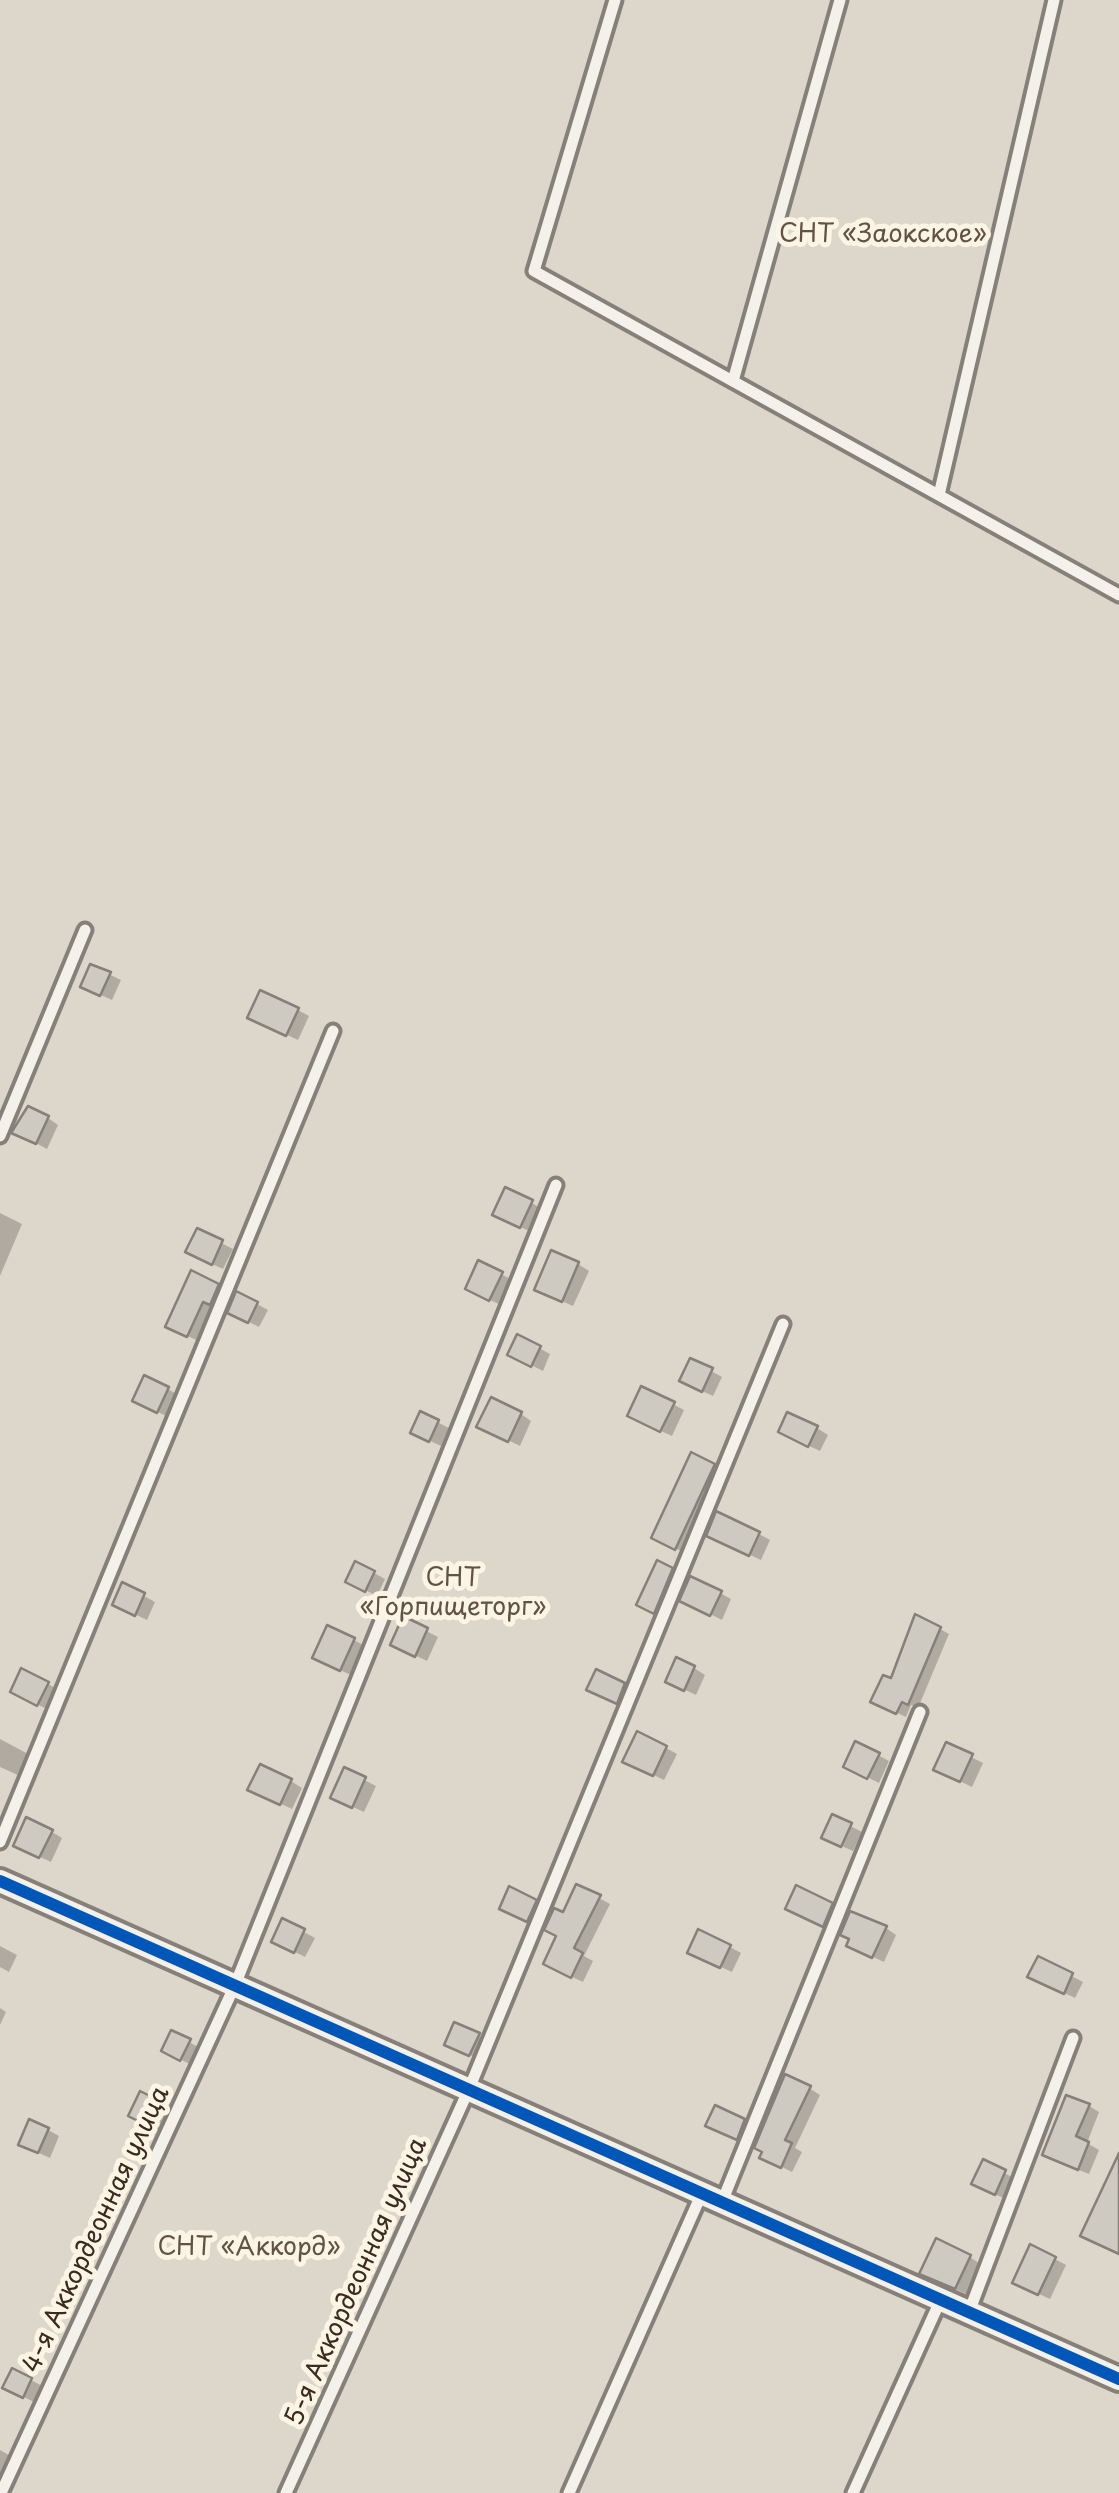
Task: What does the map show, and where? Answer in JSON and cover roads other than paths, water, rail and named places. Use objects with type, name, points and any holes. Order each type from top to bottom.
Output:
[{"type":"street","points":[[0,1881],[1119,2379]]},
{"type":"lane","points":[[615,0],[534,271],[1119,595]]},
{"type":"lane","points":[[733,382],[840,0]]},
{"type":"lane","points":[[938,495],[1054,0]]},
{"type":"lane","points":[[0,1136],[85,930]]},
{"type":"lane","points":[[0,1842],[333,1030]]},
{"type":"lane","name":"4-я Аккордеонная улица","points":[[1,2493],[234,1985],[556,1185]]},
{"type":"lane","name":"5-я Аккордеонная улица","points":[[286,2493],[468,2089],[783,1324]]},
{"type":"lane","points":[[569,2493],[712,2197],[920,1712]]},
{"type":"lane","points":[[969,2312],[1074,2038]]},
{"type":"lane","points":[[854,2493],[941,2299]]},
{"type":"park label","name":"СНТ «Заокское»","points":[[883,235]]},
{"type":"park label","name":"СНТ «Горпищеторг»","points":[[453,1594]]},
{"type":"park label","name":"СНТ «Аккорд»","points":[[249,2248]]}]
